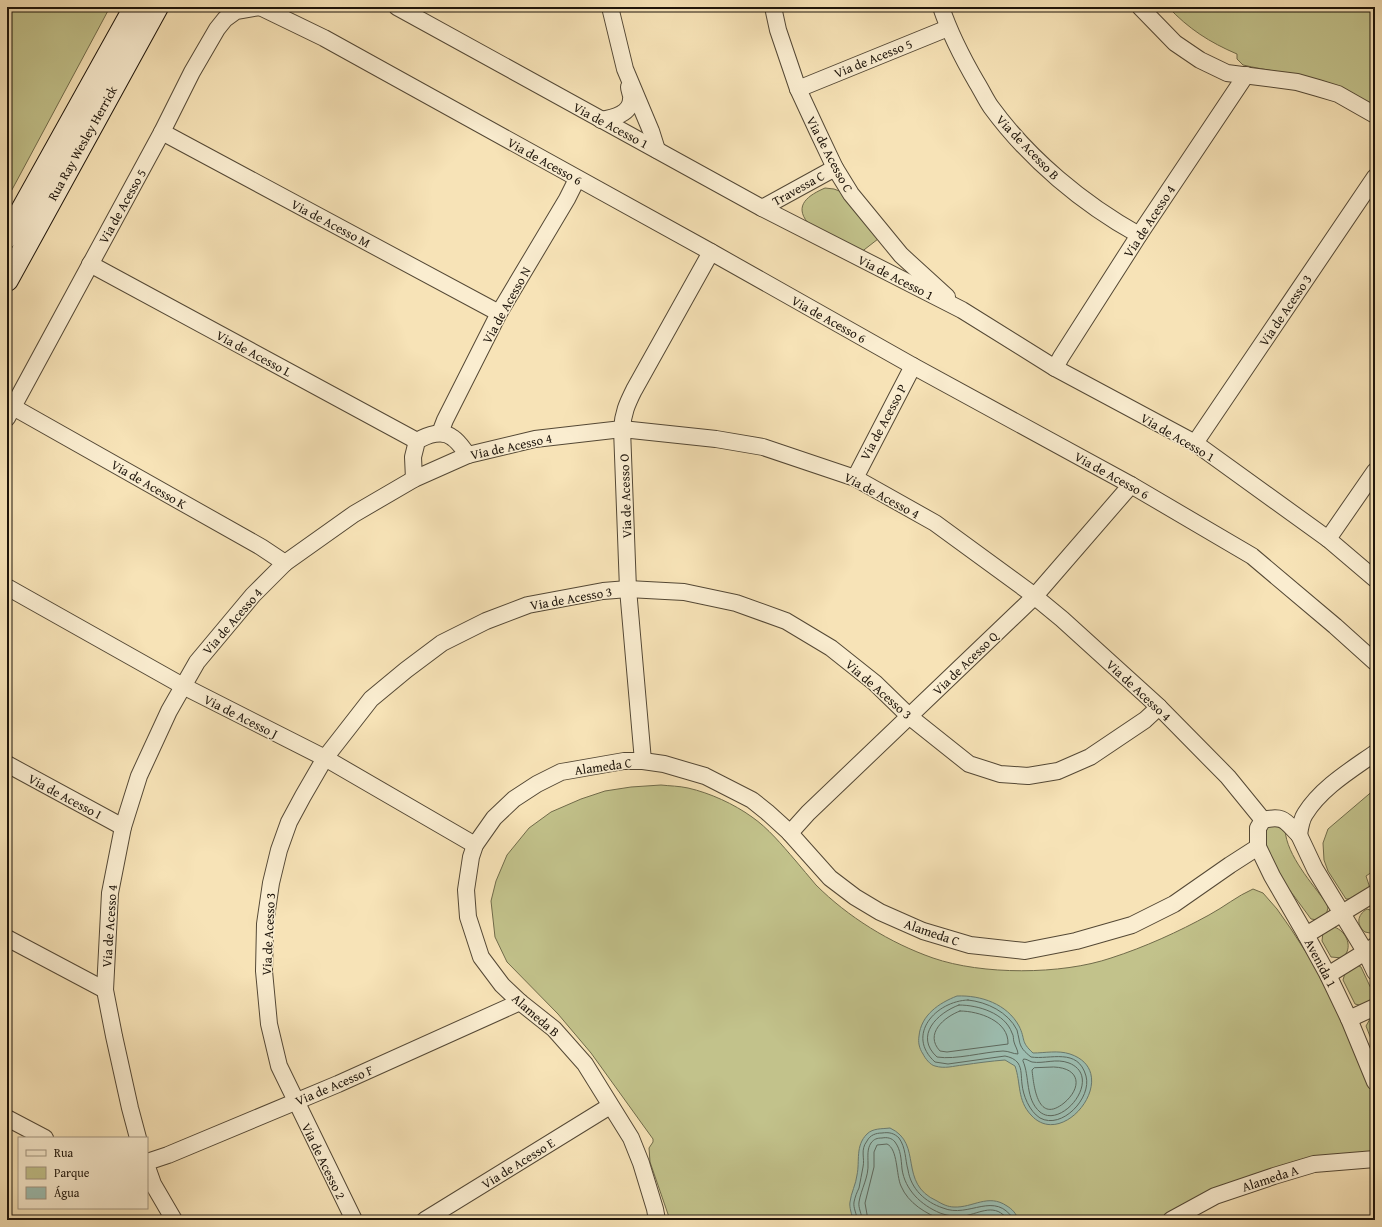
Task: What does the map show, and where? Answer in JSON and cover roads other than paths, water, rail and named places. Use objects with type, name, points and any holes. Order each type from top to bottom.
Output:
[{"type":"street","name":"Rua Ray Wesley Herrick","points":[[7,237],[135,7]]},
{"type":"street","name":"Rua Ray Wesley Herrick","points":[[7,280],[157,7]]},
{"type":"street","name":"Via de Acesso 5","points":[[10,413],[162,132],[192,72],[217,29],[225,19],[236,11],[256,7]]},
{"type":"street","name":"Via de Acesso 6","points":[[256,7],[324,38],[711,252],[913,366],[1131,485],[1252,556],[1375,662]]},
{"type":"street","name":"Via de Acesso 1","points":[[397,7],[762,208],[962,310],[1055,368],[1195,444],[1328,540],[1375,579]]},
{"type":"street","points":[[602,120],[617,118],[628,108],[632,100],[610,7]]},
{"type":"street","name":"Via de Acesso C","points":[[773,7],[778,30],[798,89],[835,168],[851,194],[901,255],[962,310]]},
{"type":"street","name":"Via de Acesso B","points":[[941,7],[948,28],[970,71],[990,106],[1014,136],[1057,178],[1095,208],[1139,235]]},
{"type":"street","points":[[1140,7],[1175,43],[1200,60],[1227,73],[1297,82],[1338,94],[1375,115]]},
{"type":"street","name":"Via de Acesso 5","points":[[798,89],[948,28]]},
{"type":"street","points":[[625,69],[651,131],[657,150]]},
{"type":"street","name":"Via de Acesso 4","points":[[1055,368],[1139,235],[1246,75]]},
{"type":"street","name":"Via de Acesso M","points":[[162,132],[500,313]]},
{"type":"street","name":"Travessa C","points":[[762,208],[835,168]]},
{"type":"street","name":"Via de Acesso 3","points":[[1195,444],[1375,177]]},
{"type":"street","name":"Via de Acesso N","points":[[440,433],[445,420],[500,313],[567,199],[577,179]]},
{"type":"street","name":"Via de Acesso O","points":[[643,761],[628,589],[622,428],[624,410],[711,252]]},
{"type":"street","name":"Via de Acesso L","points":[[90,264],[417,441]]},
{"type":"street","name":"Via de Acesso P","points":[[855,478],[913,366]]},
{"type":"street","name":"Via de Acesso K","points":[[10,413],[254,543],[285,562]]},
{"type":"street","name":"Via de Acesso 4","points":[[138,1137],[115,1043],[105,990],[110,893],[123,827],[139,776],[169,711],[197,662],[253,594],[285,562],[354,514],[414,479],[468,455],[535,439],[622,428],[716,439],[763,447],[855,478],[935,523],[1062,618],[1159,706],[1228,777],[1263,820]]},
{"type":"street","points":[[414,479],[413,457],[417,441],[428,435],[440,433],[452,437],[468,455]]},
{"type":"street","points":[[1328,540],[1375,471]]},
{"type":"street","name":"Via de Acesso Q","points":[[790,832],[1034,597],[1131,485]]},
{"type":"street","name":"Via de Acesso J","points":[[7,587],[183,686],[325,758],[475,845]]},
{"type":"street","name":"Via de Acesso 3","points":[[295,1102],[279,1066],[269,1024],[264,971],[265,924],[271,883],[289,822],[325,758],[371,699],[442,643],[486,621],[528,604],[603,591],[628,589],[684,592],[736,603],[786,621],[831,648],[875,683],[910,717],[969,764],[1000,774],[1028,776],[1058,771],[1090,757],[1145,720],[1159,706]]},
{"type":"street","points":[[1299,835],[1304,814],[1321,795],[1340,778],[1375,753]]},
{"type":"street","name":"Alameda C","points":[[475,845],[494,818],[514,799],[537,784],[561,772],[624,761],[643,761],[664,764],[704,776],[752,800],[790,832],[830,878],[880,912],[923,931],[970,945],[1025,951],[1076,941],[1132,925],[1174,904],[1258,847]]},
{"type":"street","name":"Via de Acesso I","points":[[7,764],[123,827]]},
{"type":"street","points":[[1258,847],[1258,828],[1263,820],[1272,818],[1283,819],[1299,835],[1341,913],[1370,949],[1375,972]]},
{"type":"street","name":"Alameda B","points":[[475,845],[471,857],[466,890],[468,916],[481,957],[502,985],[520,1002],[554,1029],[585,1064],[630,1138],[641,1163],[657,1220]]},
{"type":"street","name":"Avenida 1","points":[[1258,847],[1272,876],[1306,934],[1349,1019],[1371,1057],[1375,1082]]},
{"type":"street","points":[[1306,934],[1341,913],[1373,897]]},
{"type":"street","points":[[7,938],[105,990]]},
{"type":"street","points":[[1328,975],[1370,949]]},
{"type":"street","name":"Via de Acesso F","points":[[148,1162],[168,1155],[295,1102],[520,1002]]},
{"type":"street","points":[[1349,1019],[1375,1007]]},
{"type":"street","name":"Via de Acesso 2","points":[[295,1102],[354,1220]]},
{"type":"street","name":"Via de Acesso E","points":[[425,1220],[610,1106]]},
{"type":"street","points":[[7,1118],[43,1137]]},
{"type":"street","name":"Alameda A","points":[[1171,1220],[1215,1196],[1314,1164],[1375,1159]]},
{"type":"street","points":[[148,1170],[153,1184],[174,1220]]},
{"type":"water","points":[[957,996],[984,999],[1008,1012],[1019,1026],[1025,1043],[1033,1053],[1065,1053],[1070,1054],[1085,1063],[1091,1076],[1090,1091],[1083,1105],[1072,1117],[1059,1124],[1044,1124],[1031,1115],[1021,1097],[1015,1066],[1005,1060],[946,1067],[935,1066],[930,1063],[920,1047],[920,1029],[927,1016],[932,1011],[944,1002]]},
{"type":"water","points":[[890,1128],[900,1135],[906,1144],[914,1174],[918,1184],[925,1193],[941,1203],[952,1207],[961,1207],[987,1201],[1000,1202],[1012,1210],[1017,1216],[1018,1220],[853,1220],[850,1202],[858,1170],[859,1149],[863,1139],[869,1132],[878,1129]]}]
